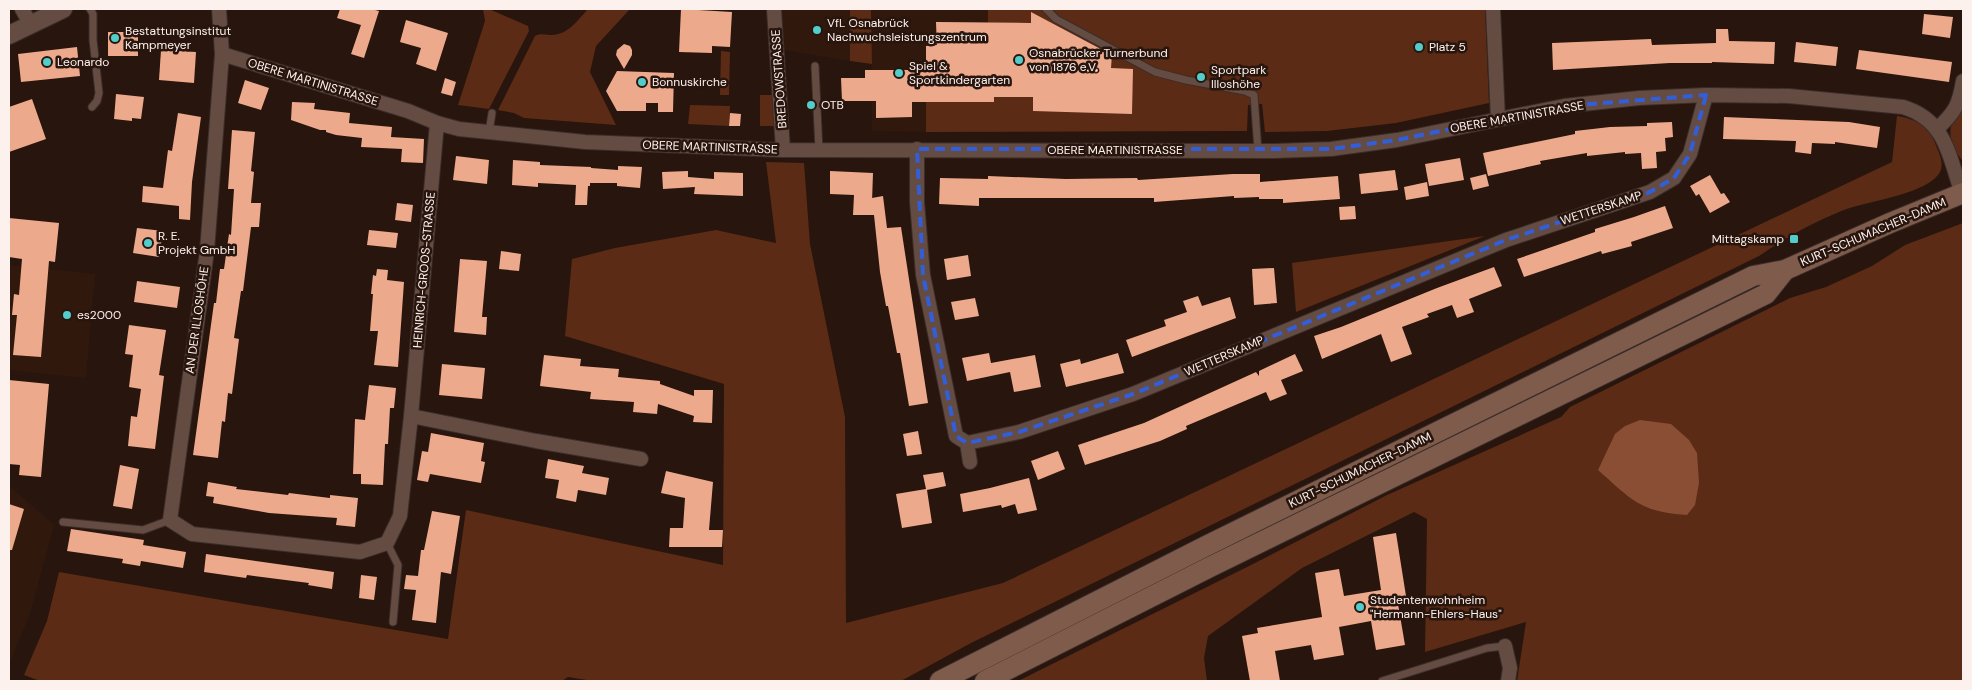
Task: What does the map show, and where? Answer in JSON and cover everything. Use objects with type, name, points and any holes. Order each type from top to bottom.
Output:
[{"type":"main road","name":"KURT-SCHUMACHER-DAMM","points":[[940,681],[1206,546],[1753,276],[1785,270],[1890,223],[1963,194]]},
{"type":"main road","name":"KURT-SCHUMACHER-DAMM","points":[[985,681],[1210,567],[1766,294],[1785,270]]},
{"type":"street","points":[[22,9],[31,25]]},
{"type":"street","points":[[9,35],[62,9]]},
{"type":"street","name":"AN DER ILLOSHÖHE","points":[[170,520],[207,251],[222,54],[219,9]]},
{"type":"street","name":"BREDOWSTRASSE","points":[[774,9],[783,150]]},
{"type":"street","points":[[1493,9],[1498,119]]},
{"type":"street","name":"OBERE MARTINISTRASSE","points":[[222,54],[408,111],[437,123],[459,129],[585,142],[783,150],[1258,150],[1331,148],[1397,140],[1564,106],[1639,98],[1706,94],[1788,96],[1903,107],[1914,110],[1926,117],[1938,128]]},
{"type":"street","points":[[1963,81],[1960,100],[1954,112],[1938,128],[1963,194]]},
{"type":"street","name":"WETTERSKAMP","points":[[967,443],[1019,432],[1133,394],[1506,240],[1650,192],[1674,178],[1690,154],[1706,94]]},
{"type":"street","name":"HEINRICH-GROOS-STRASSE","points":[[387,543],[400,516],[411,416],[437,123]]},
{"type":"street","points":[[918,149],[917,202],[924,275],[956,436],[967,443],[970,462]]},
{"type":"street","points":[[411,416],[536,441],[641,459]]},
{"type":"street","points":[[170,520],[192,534],[276,544],[360,552],[387,543]]},
{"type":"street","points":[[1505,646],[1510,668],[1508,681]]},
{"type":"lane","points":[[90,9],[93,14],[93,40],[99,93],[97,101],[92,107]]},
{"type":"lane","points":[[1046,9],[1056,19],[1155,72],[1245,91],[1254,95],[1258,150]]},
{"type":"lane","points":[[815,66],[819,150]]},
{"type":"lane","points":[[488,132],[492,113]]},
{"type":"lane","points":[[63,522],[143,530],[170,520]]},
{"type":"lane","points":[[387,543],[398,565],[393,622]]},
{"type":"lane","points":[[1382,681],[1487,648],[1505,646]]},
{"type":"highlighted area","points":[[1706,95],[1690,154],[1674,178],[1650,192],[1506,240],[1133,394],[1019,432],[967,443],[956,436],[923,275],[917,149],[1331,149],[1397,140],[1564,106]]},
{"type":"shaded area","points":[[483,9],[489,9],[528,26],[529,31],[489,109],[458,105],[485,21]]},
{"type":"shaded area","points":[[588,9],[630,9],[596,46],[590,72],[616,125],[524,118],[514,113],[498,110],[535,36],[562,33],[572,26]]},
{"type":"shaded area","name":"VfL Osnabrück Nachwuchsleistungszentrum","points":[[782,9],[850,9],[850,61],[785,50]]},
{"type":"shaded area","points":[[850,9],[935,9],[871,10],[872,64],[850,61]]},
{"type":"shaded area","name":"Spiel & Sportkindergarten","points":[[988,9],[988,23],[937,45],[926,46],[926,132],[872,131],[871,10]]},
{"type":"shaded area","name":"Sportpark Illoshöhe","points":[[988,9],[1485,9],[1489,103],[1396,123],[1327,131],[1265,132],[1262,104],[1248,105],[1247,131],[926,132],[926,46],[936,45],[936,22],[988,23]]},
{"type":"shaded area","points":[[721,51],[730,52],[729,95],[720,95]]},
{"type":"shaded area","points":[[760,95],[775,95],[774,126],[760,126]]},
{"type":"shaded area","points":[[690,105],[730,106],[729,126],[688,124]]},
{"type":"shaded area","points":[[1963,111],[1963,161],[1953,145],[1950,131],[1956,118]]},
{"type":"shaded area","points":[[1897,116],[1910,119],[1925,127],[1932,137],[1942,163],[1938,175],[1930,182],[1906,193],[1850,208],[1818,221],[1788,237],[1759,256],[971,643],[901,681],[593,681],[568,677],[562,681],[40,681],[24,675],[47,621],[59,572],[448,639],[466,510],[723,565],[724,384],[565,336],[572,259],[615,248],[716,230],[776,243],[766,162],[804,163],[810,244],[845,417],[846,623],[1003,583],[1892,162]]},
{"type":"shaded area","points":[[1963,223],[1963,681],[1517,681],[1526,622],[1425,652],[1427,519],[1414,512],[1302,568],[1208,636],[1204,658],[1207,681],[1018,681],[1387,495],[1561,417],[1570,407],[1790,298],[1826,287],[1872,266],[1905,245]]},
{"type":"shaded area","points":[[1485,236],[1296,312],[1292,263]]},
{"type":"shaded area","points":[[9,265],[95,274],[86,378],[9,370]]},
{"type":"shaded area","points":[[1640,420],[1671,424],[1689,440],[1697,453],[1699,483],[1695,505],[1687,515],[1658,511],[1638,503],[1598,470],[1615,434],[1625,426]]},
{"type":"shaded area","points":[[9,486],[54,525],[30,614],[9,664]]},
{"type":"building","points":[[340,9],[371,9],[379,11],[364,58],[351,54],[361,25],[337,18]]},
{"type":"building","points":[[681,9],[732,12],[730,47],[712,46],[712,53],[679,52]]},
{"type":"building","name":"Osnabrücker Turnerbund von 1876 e.V.","points":[[1031,12],[1112,55],[1111,68],[1133,69],[1132,114],[1033,111],[1033,97],[994,97],[994,102],[912,102],[912,117],[876,118],[876,101],[842,101],[841,78],[865,78],[865,70],[910,70],[910,64],[926,65],[926,46],[937,45],[936,22],[1031,23]]},
{"type":"building","points":[[1924,14],[1953,17],[1950,38],[1922,34]]},
{"type":"building","points":[[406,20],[448,33],[436,71],[416,64],[421,48],[400,42]]},
{"type":"building","points":[[1716,29],[1728,29],[1729,41],[1775,42],[1774,64],[1670,63],[1553,70],[1552,43],[1651,39],[1652,45],[1716,43]]},
{"type":"building","points":[[108,32],[138,32],[138,56],[108,56]]},
{"type":"building","points":[[1796,42],[1838,47],[1836,66],[1794,62]]},
{"type":"building","points":[[624,44],[630,46],[632,55],[624,69],[616,55],[617,50]]},
{"type":"building","points":[[77,47],[80,76],[21,82],[18,54]]},
{"type":"building","points":[[161,50],[196,52],[194,83],[159,80]]},
{"type":"building","points":[[1859,50],[1952,62],[1949,82],[1856,69]]},
{"type":"building","name":"Bonnuskirche","points":[[617,71],[674,73],[673,112],[658,112],[658,103],[646,103],[646,111],[617,111],[606,91]]},
{"type":"building","points":[[445,78],[456,82],[452,96],[441,93]]},
{"type":"building","points":[[245,80],[269,88],[261,110],[238,103]]},
{"type":"building","points":[[116,94],[144,97],[141,119],[132,118],[132,121],[114,119]]},
{"type":"building","points":[[32,99],[46,139],[9,152],[9,107]]},
{"type":"building","points":[[292,102],[315,103],[314,109],[350,113],[349,123],[392,127],[391,137],[424,139],[423,163],[401,162],[402,149],[361,147],[362,138],[336,135],[326,132],[326,130],[320,130],[291,120]]},
{"type":"building","points":[[178,113],[201,117],[192,182],[190,220],[179,219],[179,206],[142,202],[143,186],[163,188],[168,150],[172,151]]},
{"type":"building","points":[[730,113],[741,114],[740,126],[729,126]]},
{"type":"building","points":[[1724,117],[1849,122],[1880,127],[1877,148],[1835,142],[1835,144],[1812,143],[1811,154],[1795,152],[1796,141],[1723,139]]},
{"type":"building","points":[[1672,122],[1673,137],[1665,138],[1666,151],[1656,152],[1657,168],[1642,169],[1641,153],[1625,154],[1625,152],[1587,156],[1587,153],[1540,161],[1541,164],[1488,176],[1483,153],[1575,134],[1575,131],[1610,127],[1647,126],[1647,123]]},
{"type":"building","points":[[232,130],[255,132],[251,171],[254,172],[251,203],[261,203],[259,227],[251,227],[243,291],[241,291],[234,338],[239,339],[232,394],[228,393],[225,422],[222,421],[218,458],[193,455],[214,303],[216,303],[220,269],[224,269],[229,234],[231,235],[234,189],[228,189]]},
{"type":"building","points":[[456,156],[489,160],[487,184],[453,180]]},
{"type":"building","points":[[1460,158],[1464,180],[1429,186],[1425,164]]},
{"type":"building","points":[[513,160],[540,162],[540,165],[618,170],[618,166],[642,167],[640,188],[617,186],[617,183],[590,183],[590,186],[588,186],[587,205],[575,205],[576,185],[538,183],[538,187],[512,185]]},
{"type":"building","points":[[1395,170],[1398,190],[1361,194],[1359,174]]},
{"type":"building","points":[[688,171],[688,177],[714,179],[714,172],[743,173],[743,196],[694,194],[695,187],[663,189],[662,172]]},
{"type":"building","points":[[830,171],[873,173],[872,198],[883,196],[887,228],[901,227],[928,403],[909,406],[900,353],[897,353],[888,306],[886,306],[880,272],[874,215],[853,215],[854,195],[830,194]]},
{"type":"building","points":[[1260,174],[1260,182],[1338,176],[1340,199],[1283,203],[1283,199],[1259,199],[1259,197],[1234,198],[1234,196],[1154,202],[1154,198],[979,198],[979,206],[939,204],[940,178],[988,179],[988,176],[1066,179],[1137,178],[1138,180]]},
{"type":"building","points":[[1486,174],[1489,186],[1473,190],[1470,178]]},
{"type":"building","points":[[1710,175],[1721,194],[1724,193],[1730,202],[1710,213],[1699,194],[1696,196],[1690,186]]},
{"type":"building","points":[[1427,182],[1429,196],[1406,200],[1404,187]]},
{"type":"building","points":[[397,203],[413,205],[411,222],[395,220]]},
{"type":"building","points":[[1355,206],[1356,219],[1340,220],[1339,207]]},
{"type":"building","points":[[1665,206],[1673,228],[1631,242],[1632,246],[1602,254],[1601,251],[1524,277],[1517,259],[1595,232],[1595,229]]},
{"type":"building","points":[[9,218],[59,223],[55,262],[49,261],[41,357],[13,355],[17,315],[12,315],[14,294],[19,295],[22,259],[9,257]]},
{"type":"building","points":[[137,228],[163,231],[159,257],[133,253]]},
{"type":"building","points":[[369,230],[398,233],[396,248],[367,245]]},
{"type":"building","points":[[501,251],[521,254],[519,271],[499,269]]},
{"type":"building","points":[[968,255],[971,276],[947,280],[944,259]]},
{"type":"building","points":[[460,259],[487,261],[482,317],[487,317],[486,335],[454,332]]},
{"type":"building","points":[[1494,267],[1502,286],[1469,299],[1474,312],[1457,318],[1452,305],[1427,314],[1429,317],[1402,327],[1412,354],[1391,362],[1381,334],[1322,359],[1314,336]]},
{"type":"building","points":[[1274,268],[1277,303],[1254,305],[1252,269]]},
{"type":"building","points":[[377,269],[388,270],[387,280],[404,282],[398,367],[374,365],[378,331],[370,331],[373,294],[371,294],[373,275],[376,276]]},
{"type":"building","points":[[137,281],[180,287],[177,308],[134,302]]},
{"type":"building","points":[[1198,296],[1202,306],[1230,297],[1236,318],[1132,357],[1126,340],[1166,326],[1164,320],[1187,312],[1183,301]]},
{"type":"building","points":[[975,298],[979,316],[955,320],[951,302]]},
{"type":"building","points":[[129,325],[166,330],[159,375],[164,376],[155,449],[128,446],[131,416],[137,417],[141,389],[129,387],[133,355],[125,354]]},
{"type":"building","points":[[989,353],[991,363],[1035,355],[1041,387],[1014,392],[1010,372],[967,381],[962,358]]},
{"type":"building","points":[[1118,353],[1124,373],[1066,387],[1060,364],[1080,359],[1081,364]]},
{"type":"building","points":[[1295,354],[1303,371],[1281,380],[1287,394],[1270,401],[1266,392],[1186,426],[1187,429],[1160,441],[1085,465],[1078,445],[1144,423],[1256,372],[1259,376],[1259,371]]},
{"type":"building","points":[[544,355],[581,359],[580,366],[619,369],[618,377],[660,381],[660,384],[694,396],[694,390],[713,390],[712,423],[693,422],[694,416],[658,404],[657,414],[633,412],[634,402],[590,399],[591,392],[540,386]]},
{"type":"building","points":[[442,364],[485,368],[482,399],[439,395]]},
{"type":"building","points":[[9,380],[49,384],[41,477],[19,475],[20,465],[9,464]]},
{"type":"building","points":[[369,385],[396,388],[394,408],[390,408],[388,444],[385,444],[383,485],[361,484],[361,474],[353,474],[355,419],[365,420]]},
{"type":"building","points":[[918,431],[922,454],[907,456],[903,434]]},
{"type":"building","points":[[431,433],[484,443],[481,461],[485,462],[481,483],[430,474],[428,482],[417,480],[422,451],[428,452]]},
{"type":"building","points":[[1058,451],[1065,469],[1038,480],[1031,461]]},
{"type":"building","points":[[548,459],[584,466],[582,473],[609,478],[606,495],[578,490],[576,502],[556,498],[559,480],[545,478]]},
{"type":"building","points":[[120,465],[139,469],[132,509],[113,506]]},
{"type":"building","points":[[666,471],[713,482],[709,530],[723,530],[722,547],[669,547],[670,528],[683,528],[685,498],[661,493]]},
{"type":"building","points":[[943,472],[946,486],[927,490],[932,523],[902,528],[896,494],[926,489],[923,475]]},
{"type":"building","points":[[1029,478],[1037,510],[1018,514],[1015,504],[1002,508],[1001,505],[963,512],[960,494]]},
{"type":"building","points":[[208,482],[237,487],[236,489],[288,495],[289,493],[330,498],[330,495],[358,498],[355,527],[336,525],[337,518],[269,513],[213,503],[214,497],[206,496]]},
{"type":"building","points":[[9,504],[24,509],[12,550],[9,550]]},
{"type":"building","points":[[432,511],[460,516],[451,574],[441,572],[436,623],[412,620],[416,590],[404,589],[406,575],[418,576],[421,550],[424,550]]},
{"type":"building","points":[[71,529],[144,540],[143,545],[186,552],[183,568],[141,561],[140,566],[122,563],[123,559],[67,551]]},
{"type":"building","name":"Studentenwohnheim \"Hermann-Ehlers-Haus\"","points":[[1396,533],[1406,596],[1397,598],[1405,645],[1376,650],[1371,621],[1339,627],[1344,655],[1314,660],[1311,645],[1275,651],[1280,681],[1250,681],[1242,636],[1258,633],[1257,628],[1322,617],[1315,573],[1339,569],[1344,596],[1381,590],[1373,537]]},
{"type":"building","points":[[206,554],[334,572],[332,589],[308,585],[309,583],[247,575],[246,578],[204,572]]},
{"type":"building","points":[[361,575],[377,577],[374,600],[359,598]]},
{"type":"place","name":"VfL Osnabrück Nachwuchsleistungszentrum","points":[[817,30]]},
{"type":"place","name":"Bestattungsinstitut Kampmeyer","points":[[115,38]]},
{"type":"place","name":"Platz 5","points":[[1419,47]]},
{"type":"place","name":"Osnabrücker Turnerbund von 1876 e.V.","points":[[1019,60]]},
{"type":"place","name":"Leonardo","points":[[47,62]]},
{"type":"place","name":"Spiel & Sportkindergarten","points":[[899,73]]},
{"type":"place","name":"Sportpark Illoshöhe","points":[[1201,77]]},
{"type":"place","name":"Bonnuskirche","points":[[642,82]]},
{"type":"place","name":"OTB","points":[[811,105]]},
{"type":"place","name":"Mittagskamp","points":[[1794,239]]},
{"type":"place","name":"R. E. Projekt GmbH","points":[[148,243]]},
{"type":"place","name":"es2000","points":[[67,315]]},
{"type":"place","name":"Studentenwohnheim \"Hermann-Ehlers-Haus\"","points":[[1360,607]]}]
